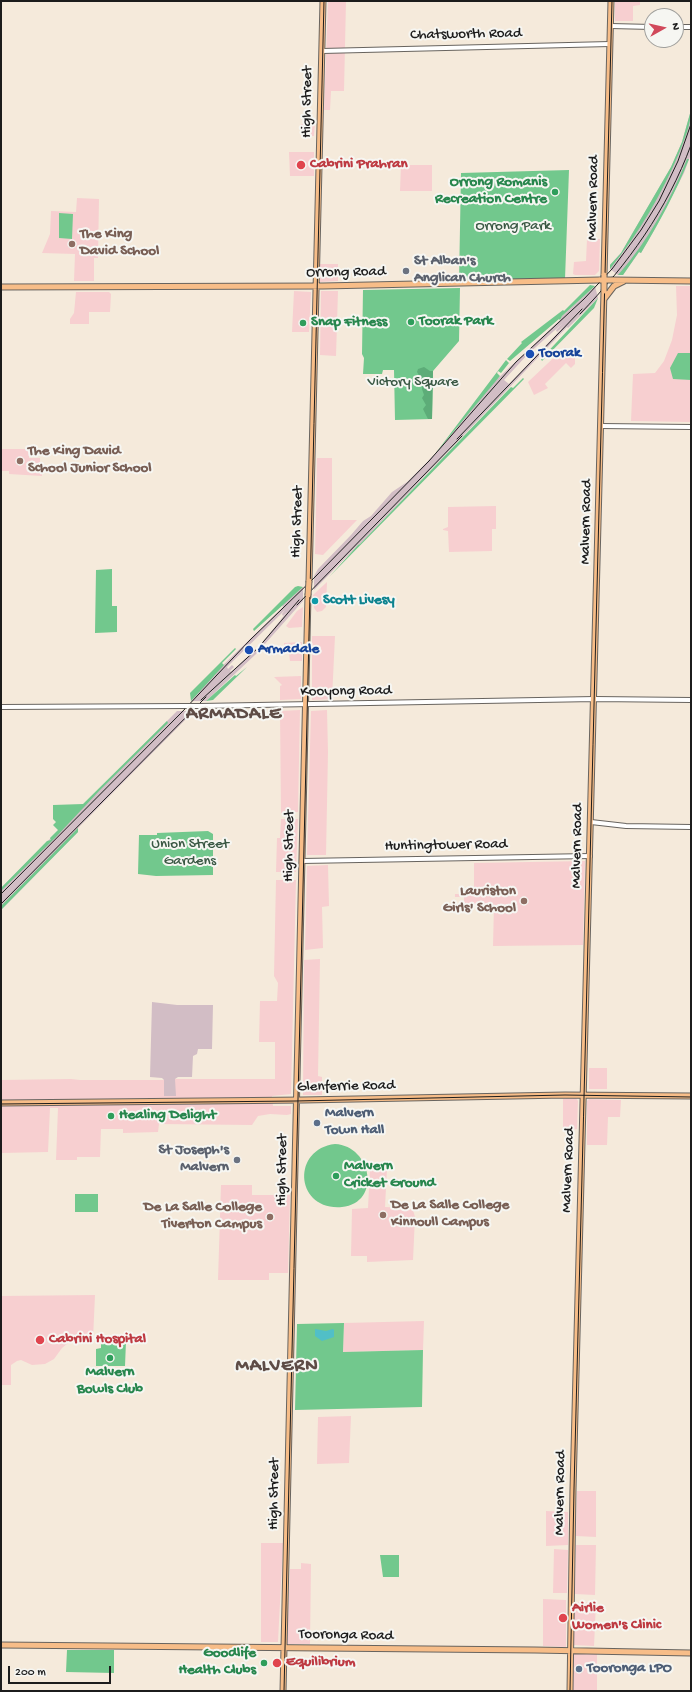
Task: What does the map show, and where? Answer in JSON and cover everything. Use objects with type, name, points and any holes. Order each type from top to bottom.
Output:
[{"type":"main road","name":"High Street","points":[[283,1691],[323,1]]},
{"type":"main road","name":"Malvern Road","points":[[570,1691],[604,299],[603,278],[611,1]]},
{"type":"main road","name":"Orrong Road","points":[[1,287],[316,286],[603,278],[613,280],[691,281]]},
{"type":"main road","points":[[604,299],[614,286],[625,280]]},
{"type":"main road","name":"Glenferrie Road","points":[[1,1103],[584,1095],[691,1096]]},
{"type":"main road","name":"Tooronga Road","points":[[1,1645],[570,1650],[691,1653]]},
{"type":"street","points":[[611,26],[644,27]]},
{"type":"street","name":"Chatsworth Road","points":[[322,51],[610,44]]},
{"type":"street","points":[[601,426],[691,427]]},
{"type":"street","name":"Kooyong Road","points":[[1,707],[306,705],[594,699],[691,700]]},
{"type":"street","points":[[591,824],[647,827],[691,827]]},
{"type":"street","name":"Huntingtower Road","points":[[302,861],[590,856]]},
{"type":"shaded area","points":[[328,1],[346,1],[344,91],[331,91],[330,110],[324,110]]},
{"type":"shaded area","points":[[615,1],[640,1],[640,5],[633,6],[633,21],[615,21]]},
{"type":"shaded area","points":[[691,110],[691,154],[684,173],[641,253],[639,252],[623,275],[618,275],[610,269],[610,265],[621,253],[671,167],[682,142]]},
{"type":"shaded area","points":[[315,123],[314,136],[301,136],[301,124]]},
{"type":"shaded area","name":"Cabrini Prahran","points":[[289,152],[314,152],[314,176],[290,176]]},
{"type":"shaded area","points":[[401,165],[432,165],[432,191],[400,191]]},
{"type":"shaded area","name":"The King David School","points":[[77,198],[99,199],[98,258],[94,258],[94,281],[74,281],[75,254],[42,253],[50,234],[51,211],[76,212]]},
{"type":"shaded area","points":[[587,239],[600,239],[599,271],[595,275],[575,275],[573,274],[574,262],[586,261]]},
{"type":"shaded area","points":[[320,264],[338,264],[338,281],[320,282]]},
{"type":"shaded area","points":[[595,286],[598,298],[568,328],[567,327],[360,544],[314,590],[314,576],[318,569],[363,521],[371,516],[392,492],[407,482],[435,454],[494,382],[560,320],[562,316]],"holes":[[[563,323],[556,330],[557,332],[565,325],[509,384],[504,380],[528,354]]]},
{"type":"shaded area","points":[[676,286],[691,286],[691,422],[631,421],[633,374],[655,373],[664,361],[672,340],[677,315]]},
{"type":"shaded area","points":[[294,291],[311,292],[309,332],[292,332]]},
{"type":"shaded area","points":[[321,291],[338,291],[336,356],[320,355]]},
{"type":"shaded area","points":[[76,292],[109,292],[111,294],[110,312],[89,312],[89,324],[70,324],[70,319],[74,313]]},
{"type":"shaded area","points":[[565,347],[575,356],[575,364],[571,368],[566,363],[545,384],[548,388],[534,395],[528,382]]},
{"type":"shaded area","name":"The King David School Junior School","points":[[1,449],[29,449],[29,458],[40,458],[40,465],[42,465],[42,476],[9,474],[9,471],[1,471]]},
{"type":"shaded area","points":[[317,458],[332,458],[332,520],[357,520],[323,555],[315,554]]},
{"type":"shaded area","points":[[496,506],[496,529],[492,529],[492,551],[449,552],[448,531],[443,530],[448,527],[448,507]]},
{"type":"shaded area","points":[[327,582],[326,607],[322,611],[317,612],[314,608],[313,595]]},
{"type":"shaded area","points":[[303,587],[303,601],[256,654],[206,701],[191,701],[213,675],[283,607],[282,605]],"holes":[[[285,610],[282,614],[283,616],[287,612],[261,644],[231,672],[230,671],[234,667],[232,665],[228,669],[227,667]]]},
{"type":"shaded area","points":[[303,607],[302,627],[289,628],[286,626],[297,611]]},
{"type":"shaded area","points":[[312,636],[335,636],[332,699],[312,700]]},
{"type":"shaded area","points":[[302,642],[302,661],[290,661],[289,653],[284,653],[284,643]]},
{"type":"shaded area","points":[[301,676],[301,699],[280,700],[280,686],[282,685],[274,677]]},
{"type":"shaded area","points":[[300,710],[298,812],[281,813],[280,711]]},
{"type":"shaded area","points":[[327,710],[328,752],[326,855],[307,855],[311,711]]},
{"type":"shaded area","points":[[177,711],[194,711],[78,828],[78,832],[1,910],[1,888]]},
{"type":"shaded area","points":[[281,819],[298,819],[296,872],[276,872],[277,838],[280,838]]},
{"type":"shaded area","name":"Lauriston Girls' School","points":[[585,861],[583,945],[493,946],[494,905],[464,905],[464,897],[455,897],[455,894],[474,894],[474,863]]},
{"type":"shaded area","points":[[328,865],[329,906],[322,907],[323,948],[305,950],[307,866]]},
{"type":"shaded area","points":[[276,880],[296,880],[291,1094],[272,1096],[273,1106],[291,1106],[291,1114],[270,1114],[258,1116],[252,1125],[159,1124],[158,1132],[123,1133],[123,1129],[101,1129],[100,1157],[77,1157],[77,1160],[56,1160],[58,1108],[50,1108],[48,1152],[1,1153],[1,1080],[164,1080],[164,1096],[175,1095],[175,1079],[275,1079],[275,1042],[259,1042],[260,1001],[277,1001],[278,983],[274,976]]},
{"type":"shaded area","points":[[320,959],[318,1076],[322,1077],[322,1095],[303,1095],[304,960]]},
{"type":"shaded area","points":[[152,1002],[177,1005],[213,1005],[212,1049],[198,1049],[197,1054],[193,1056],[192,1077],[178,1077],[175,1079],[176,1096],[164,1096],[164,1080],[162,1078],[150,1077]]},
{"type":"shaded area","points":[[589,1068],[607,1068],[607,1089],[589,1089]]},
{"type":"shaded area","points":[[576,1098],[578,1101],[577,1129],[563,1130],[563,1099]]},
{"type":"shaded area","points":[[589,1099],[621,1100],[620,1117],[608,1117],[607,1145],[587,1145],[587,1101]]},
{"type":"shaded area","name":"De La Salle College Kinnoull Campus","points":[[370,1169],[387,1169],[385,1207],[408,1208],[413,1210],[415,1217],[413,1260],[367,1262],[367,1256],[351,1256],[352,1209],[368,1208]]},
{"type":"shaded area","name":"De La Salle College Tiverton Campus","points":[[221,1185],[252,1185],[252,1195],[290,1195],[288,1273],[269,1273],[269,1280],[218,1280]]},
{"type":"shaded area","name":"Cabrini Hospital","points":[[95,1295],[93,1339],[76,1340],[68,1343],[62,1348],[54,1359],[45,1364],[32,1365],[21,1360],[17,1361],[11,1365],[11,1385],[1,1385],[1,1296]]},
{"type":"shaded area","points":[[424,1321],[423,1350],[343,1352],[344,1323]]},
{"type":"shaded area","points":[[351,1416],[349,1463],[317,1464],[318,1417]]},
{"type":"shaded area","points":[[577,1491],[596,1491],[596,1537],[576,1536]]},
{"type":"shaded area","points":[[546,1511],[568,1512],[568,1545],[546,1546]]},
{"type":"shaded area","points":[[261,1543],[283,1543],[278,1642],[261,1642]]},
{"type":"shaded area","points":[[576,1545],[596,1545],[595,1595],[575,1594]]},
{"type":"shaded area","points":[[554,1549],[568,1550],[567,1593],[553,1593]]},
{"type":"shaded area","points":[[301,1563],[311,1564],[310,1644],[287,1644],[290,1569],[301,1569]]},
{"type":"shaded area","points":[[543,1599],[566,1600],[566,1647],[543,1646]]},
{"type":"shaded area","points":[[575,1602],[596,1603],[594,1646],[573,1645]]},
{"type":"shaded area","points":[[573,1654],[597,1654],[597,1691],[573,1691]]},
{"type":"green space","points":[[691,110],[686,136],[666,183],[631,241],[610,269],[610,265],[621,253],[671,167],[682,142]]},
{"type":"green space","points":[[687,159],[689,159],[673,195],[641,253],[639,252],[623,275],[618,275],[649,234],[666,205]]},
{"type":"green space","name":"Orrong Park","points":[[569,170],[565,279],[459,282],[461,173]]},
{"type":"green space","points":[[59,213],[73,214],[72,239],[59,238]]},
{"type":"green space","points":[[590,285],[595,286],[562,316],[560,320],[559,319],[510,361],[507,359],[522,343],[521,342],[563,310],[564,311]]},
{"type":"green space","name":"Toorak Park","points":[[460,288],[459,341],[433,371],[432,419],[395,420],[394,370],[383,370],[382,374],[363,374],[363,290]]},
{"type":"green space","points":[[598,298],[594,308],[542,361],[541,359]]},
{"type":"green space","points":[[678,353],[691,353],[691,380],[673,379],[670,368]]},
{"type":"green space","points":[[506,360],[509,363],[501,373],[498,371],[497,373],[500,376],[435,454]]},
{"type":"green space","points":[[424,367],[430,371],[433,371],[432,419],[428,419],[423,409],[426,405],[422,398],[424,395],[422,389],[423,382],[417,372],[418,369]]},
{"type":"green space","points":[[523,378],[524,379],[329,577],[511,387],[513,388]]},
{"type":"green space","points":[[112,569],[112,606],[117,606],[117,632],[95,633],[96,570]]},
{"type":"green space","points":[[295,587],[303,587],[254,631],[253,629]]},
{"type":"green space","points":[[235,648],[236,649],[222,663],[224,665],[191,701],[190,693]]},
{"type":"green space","points":[[247,667],[213,700],[206,701],[235,675],[236,676]]},
{"type":"green space","points":[[167,721],[168,723],[1,891],[1,888],[47,841],[51,840],[50,838],[58,830],[53,825],[56,822],[53,819],[53,805],[83,804]]},
{"type":"green space","points":[[78,828],[78,832],[1,910],[1,906]]},
{"type":"green space","name":"Union Street Gardens","points":[[208,831],[213,834],[213,875],[156,876],[138,874],[139,835]]},
{"type":"green space","name":"Malvern Cricket Ground","points":[[335,1144],[348,1147],[357,1154],[364,1164],[367,1175],[367,1186],[363,1196],[355,1203],[342,1207],[326,1206],[315,1200],[308,1190],[304,1179],[305,1167],[311,1157],[321,1148]]},
{"type":"green space","points":[[75,1194],[98,1194],[98,1212],[75,1212]]},
{"type":"green space","points":[[344,1323],[343,1352],[423,1350],[422,1407],[295,1410],[297,1324]]},
{"type":"green space","name":"Malvern Bowls Club","points":[[101,1341],[126,1341],[125,1366],[96,1366],[96,1349],[101,1348]]},
{"type":"green space","points":[[380,1555],[399,1555],[399,1577],[383,1577]]},
{"type":"green space","points":[[67,1650],[114,1650],[114,1673],[66,1672]]},
{"type":"water","points":[[315,1329],[326,1331],[333,1329],[334,1337],[322,1341],[315,1336]]},
{"type":"tram line","points":[[284,1691],[324,1]]},
{"type":"tram line","points":[[570,1691],[612,1]]},
{"type":"tram line","points":[[1,1104],[296,1101],[565,1095],[691,1097]]},
{"type":"railway","points":[[1,894],[182,712],[250,640],[315,577],[429,461],[516,362],[584,299],[612,269],[641,230],[659,201],[678,161],[691,124]]},
{"type":"railway","points":[[580,314],[598,295],[630,256],[658,214],[670,192],[691,145]]},
{"type":"railway","points":[[457,439],[582,309]]},
{"type":"railway","points":[[297,605],[462,436]]},
{"type":"railway","points":[[201,700],[258,648],[299,600]]},
{"type":"railway","points":[[1,904],[206,697]]},
{"type":"place","name":"Cabrini Prahran","points":[[301,165]]},
{"type":"place","name":"Orrong Romanis Recreation Centre","points":[[555,192]]},
{"type":"place","name":"The King David School","points":[[72,244]]},
{"type":"place","name":"St Alban's Anglican Church","points":[[406,271]]},
{"type":"place","name":"Toorak Park","points":[[411,322]]},
{"type":"place","name":"Snap Fitness","points":[[303,323]]},
{"type":"place","name":"Toorak","points":[[530,354]]},
{"type":"place","name":"The King David School Junior School","points":[[20,461]]},
{"type":"place","name":"Scott Livesy","points":[[315,601]]},
{"type":"place","name":"Armadale","points":[[249,650]]},
{"type":"place","name":"Lauriston Girls' School","points":[[524,901]]},
{"type":"place","name":"Healing Delight","points":[[111,1116]]},
{"type":"place","name":"Malvern Town Hall","points":[[317,1123]]},
{"type":"place","name":"St Joseph's Malvern","points":[[237,1160]]},
{"type":"place","name":"Malvern Cricket Ground","points":[[336,1176]]},
{"type":"place","name":"De La Salle College Kinnoull Campus","points":[[383,1215]]},
{"type":"place","name":"De La Salle College Tiverton Campus","points":[[270,1217]]},
{"type":"place","name":"Cabrini Hospital","points":[[40,1340]]},
{"type":"place","name":"Malvern Bowls Club","points":[[110,1358]]},
{"type":"place","name":"Airlie Women's Clinic","points":[[563,1618]]},
{"type":"place","name":"Goodlife Health Clubs","points":[[264,1663]]},
{"type":"place","name":"Equilibrium","points":[[277,1663]]},
{"type":"place","name":"Tooronga LPO","points":[[579,1669]]},
{"type":"district","name":"ARMADALE","points":[[234,715]]},
{"type":"district","name":"MALVERN","points":[[277,1367]]},
{"type":"park label","name":"Victory Square","points":[[413,383]]}]
